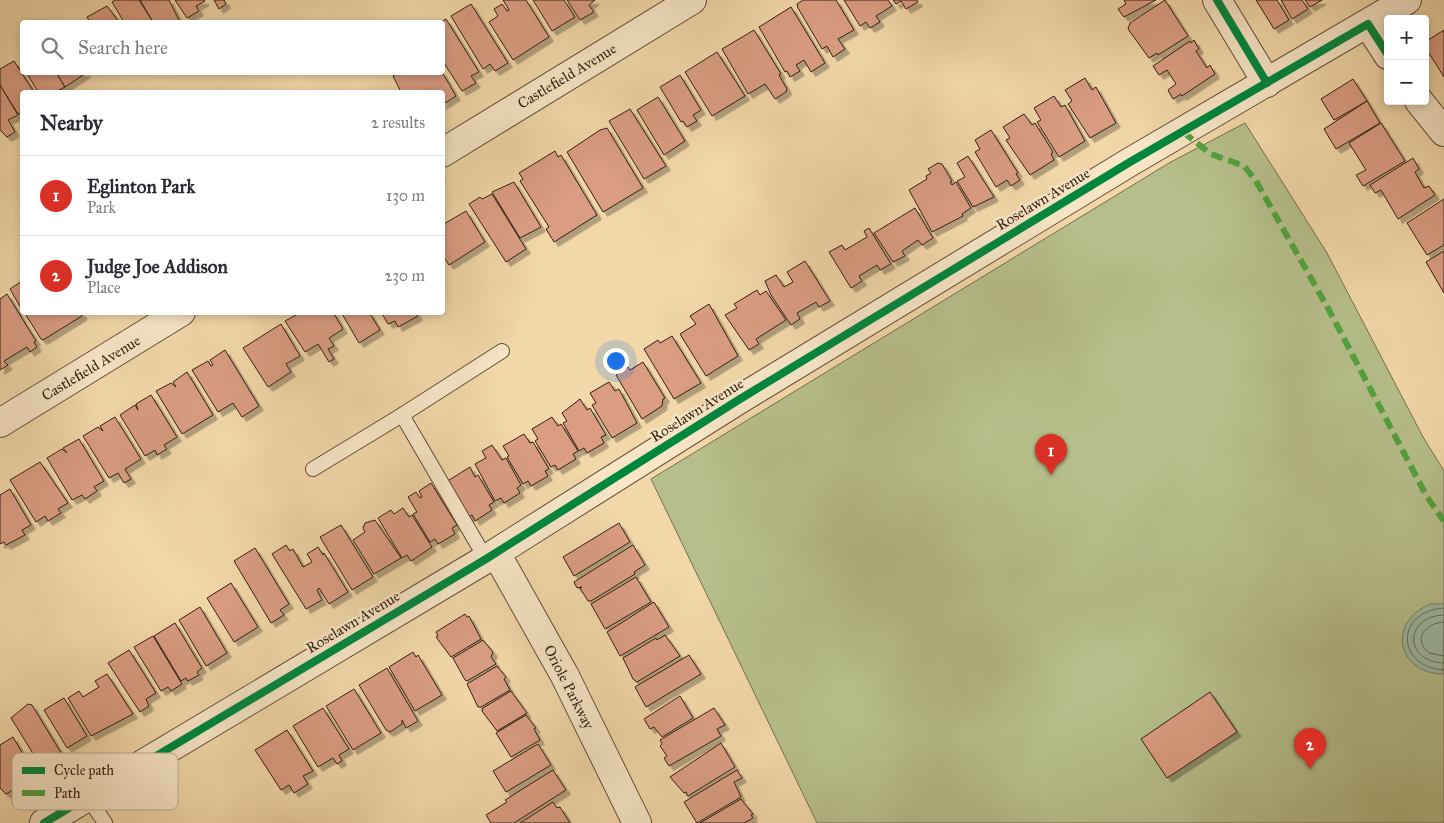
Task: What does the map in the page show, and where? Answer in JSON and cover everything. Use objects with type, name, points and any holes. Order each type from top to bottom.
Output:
[{"type":"street","name":"Castlefield Avenue","points":[[445,151],[692,0]]},
{"type":"street","points":[[1217,0],[1267,83]]},
{"type":"street","name":"Roselawn Avenue","points":[[159,753],[491,556],[740,399],[1130,162],[1407,0]]},
{"type":"street","points":[[1368,24],[1384,49]]},
{"type":"street","points":[[1421,105],[1444,132]]},
{"type":"street","name":"Castlefield Avenue","points":[[0,423],[176,315]]},
{"type":"street","name":"Oriole Parkway","points":[[491,556],[565,676],[637,823]]},
{"type":"street","name":"Roselawn Avenue","points":[[44,823],[65,810]]},
{"type":"lane","points":[[313,468],[402,416],[502,351]]},
{"type":"lane","points":[[402,416],[491,556]]},
{"type":"lane","points":[[96,810],[105,823]]},
{"type":"shaded area","points":[[1245,123],[1327,253],[1423,437],[1444,471],[1444,823],[817,823],[651,479],[1169,163]]},
{"type":"water","points":[[1431,604],[1444,604],[1443,674],[1427,671],[1415,665],[1407,656],[1403,645],[1403,633],[1408,622],[1417,612]]},
{"type":"building","points":[[115,0],[139,0],[152,20],[123,20],[112,2]]},
{"type":"building","points":[[140,0],[169,0],[179,20],[152,20]]},
{"type":"building","points":[[175,0],[205,1],[196,6],[199,11],[187,18]]},
{"type":"building","points":[[214,0],[224,0],[226,4],[219,9]]},
{"type":"building","points":[[503,0],[526,0],[549,37],[513,60],[489,22],[498,16],[494,9],[502,4],[507,11],[509,10]]},
{"type":"building","points":[[533,0],[564,0],[575,17],[552,31]]},
{"type":"building","points":[[567,0],[595,0],[589,5],[594,12],[580,20]]},
{"type":"building","points":[[803,0],[836,0],[854,30],[838,39],[845,49],[833,57],[827,46],[822,49],[798,8],[797,4]]},
{"type":"building","points":[[844,0],[888,0],[892,6],[876,16],[880,22],[870,28],[866,22],[860,26]]},
{"type":"building","points":[[893,0],[917,0],[918,2],[906,9],[901,1],[896,4]]},
{"type":"building","points":[[1124,0],[1156,0],[1124,17],[1118,9],[1126,4]]},
{"type":"building","points":[[1165,0],[1188,36],[1158,55],[1157,53],[1149,58],[1128,29],[1130,23]]},
{"type":"building","points":[[1256,0],[1277,0],[1289,20],[1274,29]]},
{"type":"building","points":[[1281,0],[1302,0],[1308,9],[1292,19]]},
{"type":"building","points":[[1305,0],[1322,0],[1310,7]]},
{"type":"building","points":[[471,4],[508,63],[495,71],[490,64],[483,69],[451,16]]},
{"type":"building","points":[[107,6],[118,20],[89,20],[87,17]]},
{"type":"building","points":[[791,7],[825,63],[811,72],[804,60],[796,65],[800,71],[790,77],[787,71],[785,72],[759,27]]},
{"type":"building","points":[[446,19],[479,72],[471,76],[476,83],[462,91],[445,65],[444,20]]},
{"type":"building","points":[[754,30],[781,74],[779,75],[787,89],[786,92],[775,99],[765,84],[748,94],[722,49]]},
{"type":"building","points":[[1444,30],[1444,77],[1429,53],[1429,39]]},
{"type":"building","points":[[1194,40],[1199,49],[1196,51],[1207,68],[1210,65],[1215,74],[1182,96],[1181,94],[1173,99],[1168,90],[1176,84],[1167,70],[1159,75],[1153,66]]},
{"type":"building","points":[[717,52],[745,96],[712,116],[685,72]]},
{"type":"building","points":[[14,61],[20,70],[20,75],[23,75],[33,90],[20,90],[20,113],[18,114],[0,85],[0,69]]},
{"type":"building","points":[[28,75],[58,75],[65,87],[59,90],[37,90]]},
{"type":"building","points":[[58,75],[83,75],[65,87]]},
{"type":"building","points":[[444,75],[456,96],[445,103],[445,90],[400,90],[393,76]]},
{"type":"building","points":[[680,75],[701,110],[693,115],[697,121],[687,127],[683,121],[681,122],[660,87]]},
{"type":"building","points":[[1085,78],[1092,90],[1096,87],[1116,123],[1090,138],[1068,104],[1072,101],[1065,90]]},
{"type":"building","points":[[1353,79],[1367,101],[1334,120],[1321,99]]},
{"type":"building","points":[[0,85],[18,115],[8,120],[15,132],[7,137],[0,130]]},
{"type":"building","points":[[1054,96],[1061,107],[1065,105],[1085,141],[1059,157],[1037,122],[1041,120],[1034,108]]},
{"type":"building","points":[[658,97],[685,141],[664,155],[637,110]]},
{"type":"building","points":[[1367,101],[1380,123],[1336,149],[1324,129]]},
{"type":"building","points":[[630,109],[666,166],[644,179],[609,121]]},
{"type":"building","points":[[1024,114],[1032,125],[1035,123],[1053,152],[1051,154],[1054,160],[1030,175],[1006,140],[1010,138],[1003,127]]},
{"type":"building","points":[[1381,123],[1405,161],[1363,186],[1356,175],[1366,170],[1349,143]]},
{"type":"building","points":[[607,128],[643,188],[603,212],[567,152],[600,130]]},
{"type":"building","points":[[991,130],[1018,173],[1016,174],[1020,180],[1011,186],[1007,180],[996,187],[975,152],[980,149],[975,140]]},
{"type":"building","points":[[555,151],[558,157],[561,155],[597,215],[554,242],[546,229],[549,227],[520,181],[523,179],[519,173]]},
{"type":"building","points":[[968,156],[994,197],[973,207],[957,181],[965,177],[957,163]]},
{"type":"building","points":[[1413,158],[1419,169],[1415,172],[1424,188],[1429,186],[1435,195],[1398,219],[1381,190],[1375,193],[1370,185]]},
{"type":"building","points":[[938,163],[942,164],[952,181],[950,182],[952,185],[956,182],[971,208],[962,214],[963,216],[932,232],[909,190],[927,179],[926,176],[931,173],[928,169]]},
{"type":"building","points":[[514,182],[541,227],[520,238],[492,192]]},
{"type":"building","points":[[492,194],[526,249],[506,262],[469,204],[480,197],[482,199]]},
{"type":"building","points":[[1444,199],[1444,245],[1427,255],[1407,223]]},
{"type":"building","points":[[915,208],[933,238],[922,245],[918,240],[902,251],[905,256],[893,262],[874,233]]},
{"type":"building","points":[[466,211],[485,242],[449,265],[445,259],[445,223]]},
{"type":"building","points":[[869,228],[891,264],[880,270],[877,265],[859,276],[862,281],[851,288],[829,252],[842,245],[845,250],[867,237],[864,231]]},
{"type":"building","points":[[1444,251],[1444,293],[1426,262]]},
{"type":"building","points":[[805,261],[830,301],[819,307],[816,302],[797,313],[800,319],[791,325],[771,295],[765,281],[776,275],[784,287],[793,282],[787,272]]},
{"type":"building","points":[[20,282],[20,306],[10,289]]},
{"type":"building","points":[[757,290],[760,295],[766,291],[786,320],[756,339],[759,344],[749,350],[725,315],[737,308],[734,304]]},
{"type":"building","points":[[7,294],[36,341],[34,342],[37,347],[30,352],[27,347],[4,361],[8,365],[0,370],[0,299]]},
{"type":"building","points":[[709,304],[738,356],[706,376],[680,334],[696,324],[690,316]]},
{"type":"building","points":[[26,315],[82,315],[43,340]]},
{"type":"building","points":[[296,315],[335,315],[343,329],[329,338],[334,346],[328,349],[334,359],[329,362],[318,344],[305,352],[285,321]]},
{"type":"building","points":[[343,315],[371,315],[380,330],[359,343]]},
{"type":"building","points":[[383,315],[418,316],[398,327],[395,321],[388,324]]},
{"type":"building","points":[[281,324],[300,356],[286,364],[291,372],[268,387],[243,348]]},
{"type":"building","points":[[672,336],[701,383],[674,399],[644,349],[658,340],[660,343]]},
{"type":"building","points":[[225,350],[259,406],[242,417],[233,403],[218,412],[192,370],[208,361],[211,366],[213,365],[210,360]]},
{"type":"building","points":[[643,362],[665,398],[663,399],[662,406],[642,419],[616,375],[628,367],[630,370]]},
{"type":"building","points":[[187,372],[213,415],[182,434],[156,391],[171,383],[176,387],[173,382]]},
{"type":"building","points":[[609,382],[615,391],[619,389],[637,423],[612,438],[592,405],[596,403],[590,393]]},
{"type":"building","points":[[151,395],[177,437],[164,445],[167,449],[157,455],[155,450],[145,456],[120,415],[135,405],[138,410],[136,404]]},
{"type":"building","points":[[580,399],[587,410],[590,408],[606,435],[601,437],[604,443],[587,453],[584,448],[579,451],[563,423],[567,421],[562,413]]},
{"type":"building","points":[[115,417],[141,459],[125,469],[131,479],[124,483],[118,473],[109,478],[83,436],[98,427],[103,431],[100,426]]},
{"type":"building","points":[[552,417],[558,426],[561,424],[578,451],[573,454],[576,459],[558,470],[555,465],[551,467],[535,441],[538,439],[532,429]]},
{"type":"building","points":[[524,434],[530,443],[533,442],[549,469],[545,471],[548,476],[531,486],[528,481],[523,484],[507,457],[509,456],[503,446]]},
{"type":"building","points":[[79,439],[104,481],[94,487],[97,491],[85,499],[82,495],[72,500],[47,458],[62,449],[67,453],[63,448]]},
{"type":"building","points":[[492,445],[502,460],[506,458],[521,485],[517,488],[520,493],[504,503],[501,498],[495,501],[475,464],[486,458],[482,451]]},
{"type":"building","points":[[40,462],[68,503],[58,509],[61,513],[48,521],[45,516],[36,522],[10,480]]},
{"type":"building","points":[[470,467],[475,477],[478,475],[494,502],[489,505],[492,510],[475,521],[472,515],[468,518],[446,482]]},
{"type":"building","points":[[431,483],[457,525],[452,528],[455,534],[438,544],[435,539],[430,542],[413,514],[417,512],[408,497],[416,492],[420,498],[422,497],[419,491]]},
{"type":"building","points":[[10,489],[31,525],[22,530],[25,535],[6,545],[4,542],[0,544],[0,495]]},
{"type":"building","points":[[403,508],[409,517],[412,515],[432,547],[411,561],[407,555],[402,558],[378,518],[391,510],[394,514]]},
{"type":"building","points":[[375,520],[401,558],[374,574],[353,540],[365,532],[363,528],[365,523]]},
{"type":"building","points":[[619,523],[630,542],[574,576],[563,557]]},
{"type":"building","points":[[341,525],[373,577],[352,590],[320,537]]},
{"type":"building","points":[[286,545],[290,551],[293,549],[303,567],[312,562],[307,554],[318,547],[323,555],[324,553],[348,592],[329,604],[319,588],[317,590],[322,600],[306,609],[272,554]]},
{"type":"building","points":[[633,545],[645,565],[634,572],[635,574],[588,601],[580,588],[582,587],[577,588],[574,582]]},
{"type":"building","points":[[255,548],[289,604],[280,610],[284,615],[271,623],[234,561]]},
{"type":"building","points":[[636,577],[651,602],[605,629],[591,604]]},
{"type":"building","points":[[231,583],[258,627],[234,642],[207,598]]},
{"type":"building","points":[[654,602],[669,627],[620,656],[607,632]]},
{"type":"building","points":[[200,607],[227,653],[206,666],[179,620]]},
{"type":"building","points":[[465,614],[467,617],[469,616],[481,639],[451,657],[436,637],[438,636],[436,632]]},
{"type":"building","points":[[175,623],[202,668],[197,672],[199,675],[188,681],[186,678],[181,681],[154,636]]},
{"type":"building","points":[[665,635],[680,656],[637,682],[633,679],[623,658],[656,638],[657,640]]},
{"type":"building","points":[[153,636],[182,684],[171,691],[168,687],[161,691],[134,647]]},
{"type":"building","points":[[483,640],[493,652],[491,657],[496,664],[467,681],[453,658]]},
{"type":"building","points":[[129,650],[156,693],[146,699],[149,706],[140,712],[108,663]]},
{"type":"building","points":[[413,652],[416,657],[418,655],[442,695],[415,711],[389,667]]},
{"type":"building","points":[[689,655],[701,674],[646,707],[635,687]]},
{"type":"building","points":[[497,666],[506,677],[504,679],[510,690],[478,707],[467,684]]},
{"type":"building","points":[[387,668],[418,721],[406,728],[402,720],[402,724],[390,732],[386,730],[359,685]]},
{"type":"building","points":[[107,674],[133,714],[91,736],[68,698],[79,691],[83,697],[99,687],[95,681]]},
{"type":"building","points":[[354,689],[381,733],[353,750],[326,706]]},
{"type":"building","points":[[511,691],[527,713],[497,731],[482,711],[483,708]]},
{"type":"building","points":[[1210,692],[1237,732],[1167,778],[1141,739]]},
{"type":"building","points":[[680,696],[693,718],[662,737],[654,727],[650,729],[644,719]]},
{"type":"building","points":[[64,698],[87,736],[67,748],[44,710]]},
{"type":"building","points":[[28,704],[32,705],[61,753],[33,753],[11,718]]},
{"type":"building","points":[[323,708],[349,749],[339,755],[342,761],[337,764],[333,758],[318,767],[293,726]]},
{"type":"building","points":[[714,708],[725,725],[717,729],[721,736],[669,766],[664,758],[667,756],[660,746],[662,744],[660,740]]},
{"type":"building","points":[[526,715],[536,728],[534,729],[540,740],[511,757],[496,733]]},
{"type":"building","points":[[287,730],[313,771],[303,776],[308,784],[294,793],[289,785],[281,790],[255,750]]},
{"type":"building","points":[[13,737],[22,753],[12,753],[12,790],[6,794],[0,788],[0,745]]},
{"type":"building","points":[[721,743],[735,767],[688,796],[670,777]]},
{"type":"building","points":[[538,744],[551,765],[506,792],[493,771]]},
{"type":"building","points":[[553,770],[566,790],[514,823],[491,823],[486,815],[507,802],[505,800]]},
{"type":"building","points":[[737,770],[742,778],[734,782],[741,797],[697,823],[684,802]]},
{"type":"building","points":[[741,799],[753,814],[751,815],[753,818],[744,823],[700,823]]},
{"type":"building","points":[[553,802],[557,808],[560,807],[570,823],[520,823]]},
{"type":"marked path","points":[[1183,132],[1211,154],[1244,166],[1256,181],[1329,310],[1427,497],[1444,521]]},
{"type":"cycle path","points":[[1217,0],[1267,83]]},
{"type":"cycle path","points":[[161,753],[486,559],[740,399],[1130,162],[1368,24],[1384,49]]},
{"type":"cycle path","points":[[44,823],[66,810]]},
{"type":"place","name":"Eglinton Park","points":[[1051,475]]},
{"type":"place","name":"Judge Joe Addison","points":[[1310,769]]}]
